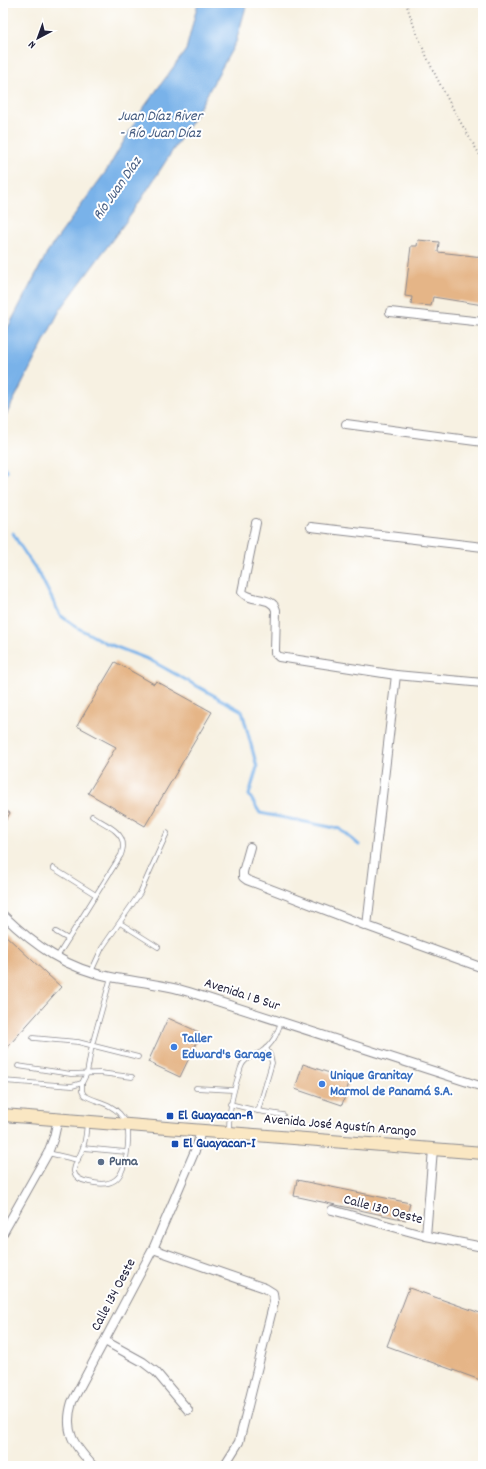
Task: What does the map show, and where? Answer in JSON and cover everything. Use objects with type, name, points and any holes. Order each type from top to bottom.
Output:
[{"type":"main road","name":"Avenida José Agustín Arango","points":[[3,1115],[483,1153]]},
{"type":"street","points":[[390,312],[483,322]]},
{"type":"street","points":[[346,424],[483,442]]},
{"type":"street","points":[[256,523],[242,592],[247,596],[269,601],[274,604],[276,610],[275,650],[277,655],[282,658],[396,674],[483,683]]},
{"type":"street","points":[[311,527],[483,548]]},
{"type":"street","points":[[367,926],[396,674]]},
{"type":"street","points":[[250,848],[243,872],[243,877],[245,879],[367,926],[483,968]]},
{"type":"street","name":"Avenida 1 B Sur","points":[[3,915],[23,934],[40,947],[91,973],[185,991],[483,1086]]},
{"type":"street","points":[[3,1233],[48,1153],[54,1137],[58,1119]]},
{"type":"street","name":"Calle 134 Oeste","points":[[93,1466],[78,1449],[68,1427],[72,1402],[153,1249],[197,1146],[201,1130]]},
{"type":"street","name":"Calle 130 Oeste","points":[[426,1236],[433,1149]]},
{"type":"street","name":"Calle 130 Oeste","points":[[332,1210],[426,1236],[483,1247]]},
{"type":"street","points":[[153,1249],[266,1288],[273,1293],[274,1302],[239,1442],[224,1466]]},
{"type":"street","points":[[105,1341],[143,1362],[156,1372],[188,1410]]},
{"type":"lane","points":[[57,957],[121,855],[124,846],[120,835],[92,816]]},
{"type":"lane","points":[[91,973],[102,948],[140,893],[167,833]]},
{"type":"lane","points":[[53,868],[96,895]]},
{"type":"lane","points":[[120,922],[158,947]]},
{"type":"lane","points":[[56,932],[68,939]]},
{"type":"lane","points":[[88,1121],[83,1148],[74,1172],[79,1179],[87,1182],[109,1183],[118,1178],[122,1173],[126,1152],[127,1124],[125,1119],[109,1105],[84,1095],[82,1091],[82,1083],[87,1073],[92,1045],[111,977]]},
{"type":"lane","points":[[229,1132],[230,1104],[233,1090],[241,1068],[245,1061],[266,1048],[276,1036],[281,1022]]},
{"type":"lane","points":[[33,1038],[78,1042],[138,1057]]},
{"type":"lane","points":[[258,1111],[272,1063],[266,1048]]},
{"type":"lane","points":[[18,1066],[71,1074],[100,1073],[132,1077]]},
{"type":"lane","points":[[3,1081],[72,1086],[82,1083]]},
{"type":"lane","points":[[196,1088],[233,1090]]},
{"type":"lane","points":[[230,1104],[283,1115]]},
{"type":"lane","points":[[83,1148],[126,1152]]},
{"type":"lane","points":[[48,1153],[78,1160]]},
{"type":"path","points":[[406,3],[415,32],[443,89],[483,160]]},
{"type":"water","name":"Juan Díaz River - Río Juan Díaz","points":[[198,3],[247,3],[236,42],[195,116],[133,212],[60,310],[3,421],[3,337],[48,251],[107,170],[142,110],[186,50]]},
{"type":"building","points":[[418,240],[439,242],[438,252],[483,257],[483,305],[433,297],[431,306],[411,304],[412,297],[405,296],[411,246],[417,246]]},
{"type":"building","points":[[115,662],[154,684],[156,681],[212,712],[145,826],[88,793],[116,747],[77,726]]},
{"type":"building","points":[[3,809],[10,813],[3,825]]},
{"type":"building","points":[[3,933],[61,987],[3,1052]]},
{"type":"building","name":"Taller Edward's Garage","points":[[168,1018],[201,1033],[180,1077],[148,1062]]},
{"type":"building","name":"Unique Granitay Marmol de Panamá S.A.","points":[[303,1064],[350,1080],[342,1105],[295,1089]]},
{"type":"building","points":[[297,1180],[410,1203],[406,1220],[294,1196]]},
{"type":"building","points":[[409,1288],[483,1314],[483,1381],[387,1346]]},
{"type":"waterway","points":[[3,466],[7,471],[3,475]]},
{"type":"waterway","points":[[13,533],[41,577],[60,615],[76,627],[106,643],[150,660],[242,711],[257,767],[249,795],[260,813],[340,829],[359,845]]},
{"type":"place","name":"Taller Edward's Garage","points":[[174,1047]]},
{"type":"place","name":"Unique Granitay Marmol de Panamá S.A.","points":[[322,1084]]},
{"type":"place","name":"El Guayacan-R","points":[[170,1116]]},
{"type":"place","name":"El Guayacan-I","points":[[175,1144]]},
{"type":"place","name":"Puma","points":[[101,1162]]},
{"type":"water label","name":"Río Juan Díaz","points":[[118,189]]}]
